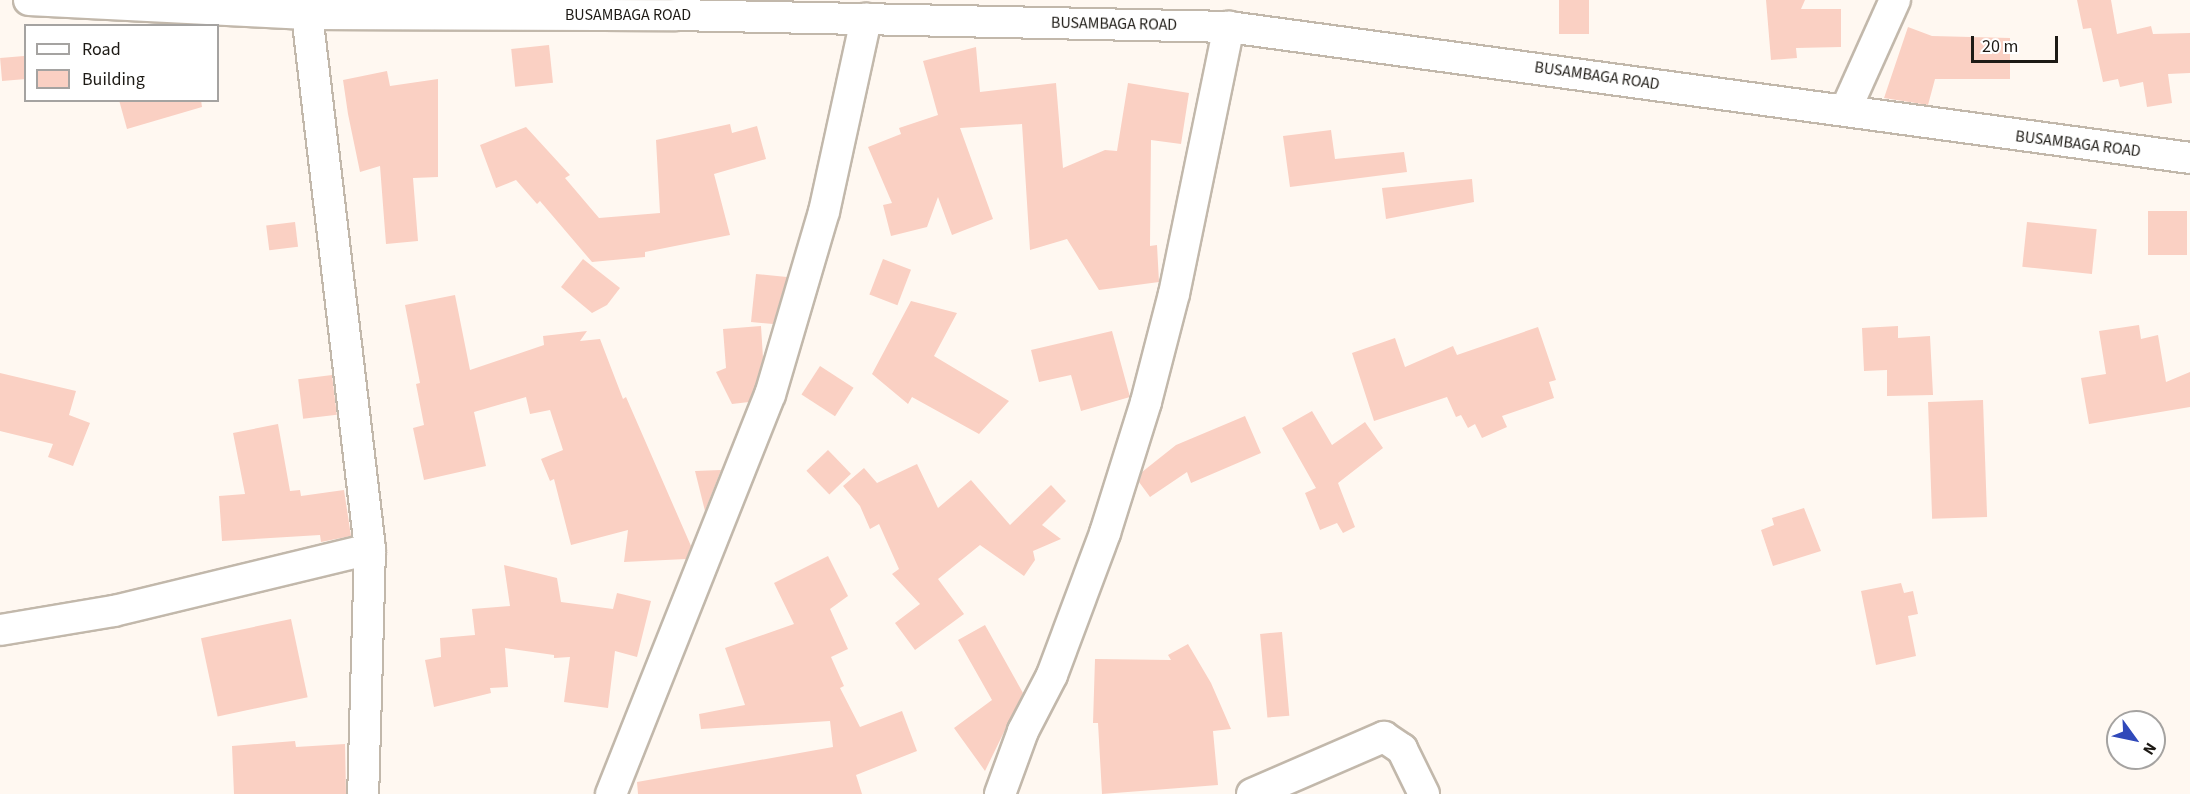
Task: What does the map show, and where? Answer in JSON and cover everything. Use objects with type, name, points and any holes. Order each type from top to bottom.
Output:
[{"type":"street","name":"BUSAMBAGA ROAD","points":[[29,0],[307,14],[866,19],[1229,27],[1846,109],[1973,131],[2190,158]]},
{"type":"street","points":[[1846,109],[1895,0]]},
{"type":"street","points":[[307,14],[370,549],[363,794]]},
{"type":"street","points":[[611,794],[770,395],[824,212],[866,19]]},
{"type":"street","points":[[1000,794],[1023,730],[1052,675],[1105,533],[1146,402],[1174,294],[1229,27]]},
{"type":"street","points":[[0,630],[114,611],[370,549]]},
{"type":"street","points":[[1252,794],[1384,737],[1402,748],[1424,794]]},
{"type":"building","points":[[1559,0],[1589,0],[1589,34],[1559,34]]},
{"type":"building","points":[[1766,0],[1805,0],[1801,9],[1841,9],[1841,47],[1796,48],[1797,58],[1771,60]]},
{"type":"building","points":[[2077,0],[2111,0],[2117,34],[2151,26],[2153,34],[2190,33],[2190,73],[2168,74],[2172,103],[2147,107],[2143,82],[2120,87],[2118,79],[2103,82],[2091,28],[2083,29]]},
{"type":"building","points":[[1908,27],[1932,36],[2010,38],[2010,79],[1935,79],[1928,105],[1884,98]]},
{"type":"building","points":[[549,45],[553,83],[515,87],[511,49]]},
{"type":"building","points":[[976,47],[980,92],[1056,83],[1063,168],[1105,150],[1117,151],[1128,83],[1189,93],[1181,144],[1151,140],[1150,246],[1157,245],[1159,282],[1099,290],[1067,239],[1030,250],[1022,124],[960,128],[993,219],[952,235],[938,197],[927,227],[891,236],[883,205],[892,203],[868,147],[901,134],[899,128],[938,115],[923,61]]},
{"type":"building","points":[[24,56],[24,79],[2,81],[0,58]]},
{"type":"building","points":[[387,71],[390,86],[438,79],[438,177],[413,178],[418,241],[386,244],[380,166],[360,172],[343,80]]},
{"type":"building","points":[[120,102],[201,102],[202,107],[127,129]]},
{"type":"building","points":[[730,124],[732,133],[757,126],[766,159],[714,174],[730,235],[645,252],[645,257],[592,262],[540,201],[537,204],[516,180],[496,188],[480,145],[526,127],[570,175],[565,178],[599,218],[660,213],[656,140]]},
{"type":"building","points":[[1331,130],[1335,159],[1404,152],[1407,172],[1290,187],[1283,136]]},
{"type":"building","points":[[1472,179],[1474,202],[1386,219],[1382,188]]},
{"type":"building","points":[[2148,211],[2187,211],[2187,255],[2148,255]]},
{"type":"building","points":[[295,222],[298,247],[269,250],[266,226]]},
{"type":"building","points":[[2027,222],[2097,229],[2092,274],[2022,267]]},
{"type":"building","points":[[583,259],[620,288],[607,305],[592,313],[561,287]]},
{"type":"building","points":[[883,259],[911,270],[897,305],[869,294]]},
{"type":"building","points":[[756,274],[787,277],[773,324],[751,322]]},
{"type":"building","points":[[455,295],[470,370],[544,345],[543,336],[587,331],[580,341],[600,339],[623,399],[626,397],[691,546],[686,559],[624,562],[628,530],[571,545],[554,479],[550,481],[541,459],[563,450],[550,410],[530,414],[526,397],[474,412],[486,466],[424,480],[413,428],[424,425],[416,384],[420,383],[405,305]]},
{"type":"building","points":[[911,301],[957,313],[934,356],[1009,401],[979,434],[912,397],[908,404],[872,374]]},
{"type":"building","points":[[2139,325],[2141,339],[2158,335],[2166,382],[2190,372],[2190,407],[2089,424],[2081,378],[2106,374],[2099,331]]},
{"type":"building","points":[[761,326],[763,358],[754,389],[749,402],[732,404],[716,372],[726,368],[723,329]]},
{"type":"building","points":[[1898,326],[1898,338],[1930,336],[1933,395],[1887,396],[1887,370],[1864,371],[1862,328]]},
{"type":"building","points":[[1538,327],[1556,380],[1549,382],[1554,398],[1502,416],[1507,427],[1482,438],[1475,424],[1468,428],[1461,415],[1456,417],[1447,397],[1374,421],[1352,353],[1395,338],[1405,367],[1453,346],[1457,355]]},
{"type":"building","points":[[1112,331],[1130,397],[1081,411],[1071,375],[1039,382],[1031,350]]},
{"type":"building","points":[[820,366],[854,388],[835,416],[801,395]]},
{"type":"building","points":[[0,373],[76,391],[69,415],[90,423],[73,466],[48,457],[53,444],[0,431]]},
{"type":"building","points":[[332,375],[337,415],[303,419],[298,379]]},
{"type":"building","points":[[1983,400],[1987,517],[1932,519],[1928,402]]},
{"type":"building","points":[[1312,411],[1332,445],[1365,422],[1383,448],[1338,483],[1355,527],[1343,533],[1337,523],[1320,530],[1305,493],[1316,488],[1282,428]]},
{"type":"building","points":[[1245,416],[1261,453],[1191,483],[1187,472],[1150,497],[1139,482],[1142,472],[1176,445]]},
{"type":"building","points":[[278,424],[290,491],[300,490],[301,496],[344,490],[351,536],[321,542],[320,535],[222,541],[219,496],[245,494],[233,433]]},
{"type":"building","points":[[828,450],[851,474],[829,495],[806,471]]},
{"type":"building","points":[[917,464],[938,508],[971,480],[1010,525],[1051,485],[1066,501],[1042,525],[1061,539],[1033,551],[1035,560],[1024,576],[980,545],[938,579],[964,614],[915,650],[895,623],[920,604],[892,574],[899,569],[879,524],[870,529],[860,506],[843,486],[864,468],[877,483]]},
{"type":"building","points":[[721,470],[705,511],[695,471]]},
{"type":"building","points":[[1804,508],[1821,551],[1773,566],[1761,530],[1774,525],[1772,518]]},
{"type":"building","points":[[828,556],[848,596],[830,609],[848,649],[831,657],[844,686],[840,688],[860,727],[902,711],[917,751],[856,775],[862,794],[638,794],[637,782],[833,747],[830,721],[701,729],[699,714],[745,705],[725,648],[794,624],[774,583]]},
{"type":"building","points":[[504,565],[557,578],[561,602],[613,609],[617,593],[651,601],[637,657],[615,651],[608,708],[564,702],[570,657],[554,658],[554,655],[505,648],[508,687],[490,688],[491,693],[434,707],[425,660],[441,657],[440,638],[475,635],[472,609],[510,606]]},
{"type":"building","points":[[1901,583],[1904,593],[1913,591],[1918,614],[1908,616],[1916,656],[1876,665],[1861,591]]},
{"type":"building","points":[[291,619],[308,697],[218,716],[201,638]]},
{"type":"building","points":[[985,625],[1023,693],[985,771],[954,728],[992,700],[958,640]]},
{"type":"building","points":[[1282,632],[1289,716],[1267,718],[1260,634]]},
{"type":"building","points":[[1188,644],[1211,683],[1231,729],[1213,731],[1218,785],[1102,794],[1098,723],[1093,723],[1095,659],[1171,660],[1168,655]]},
{"type":"building","points":[[295,741],[296,747],[345,744],[346,794],[234,794],[232,746]]}]
